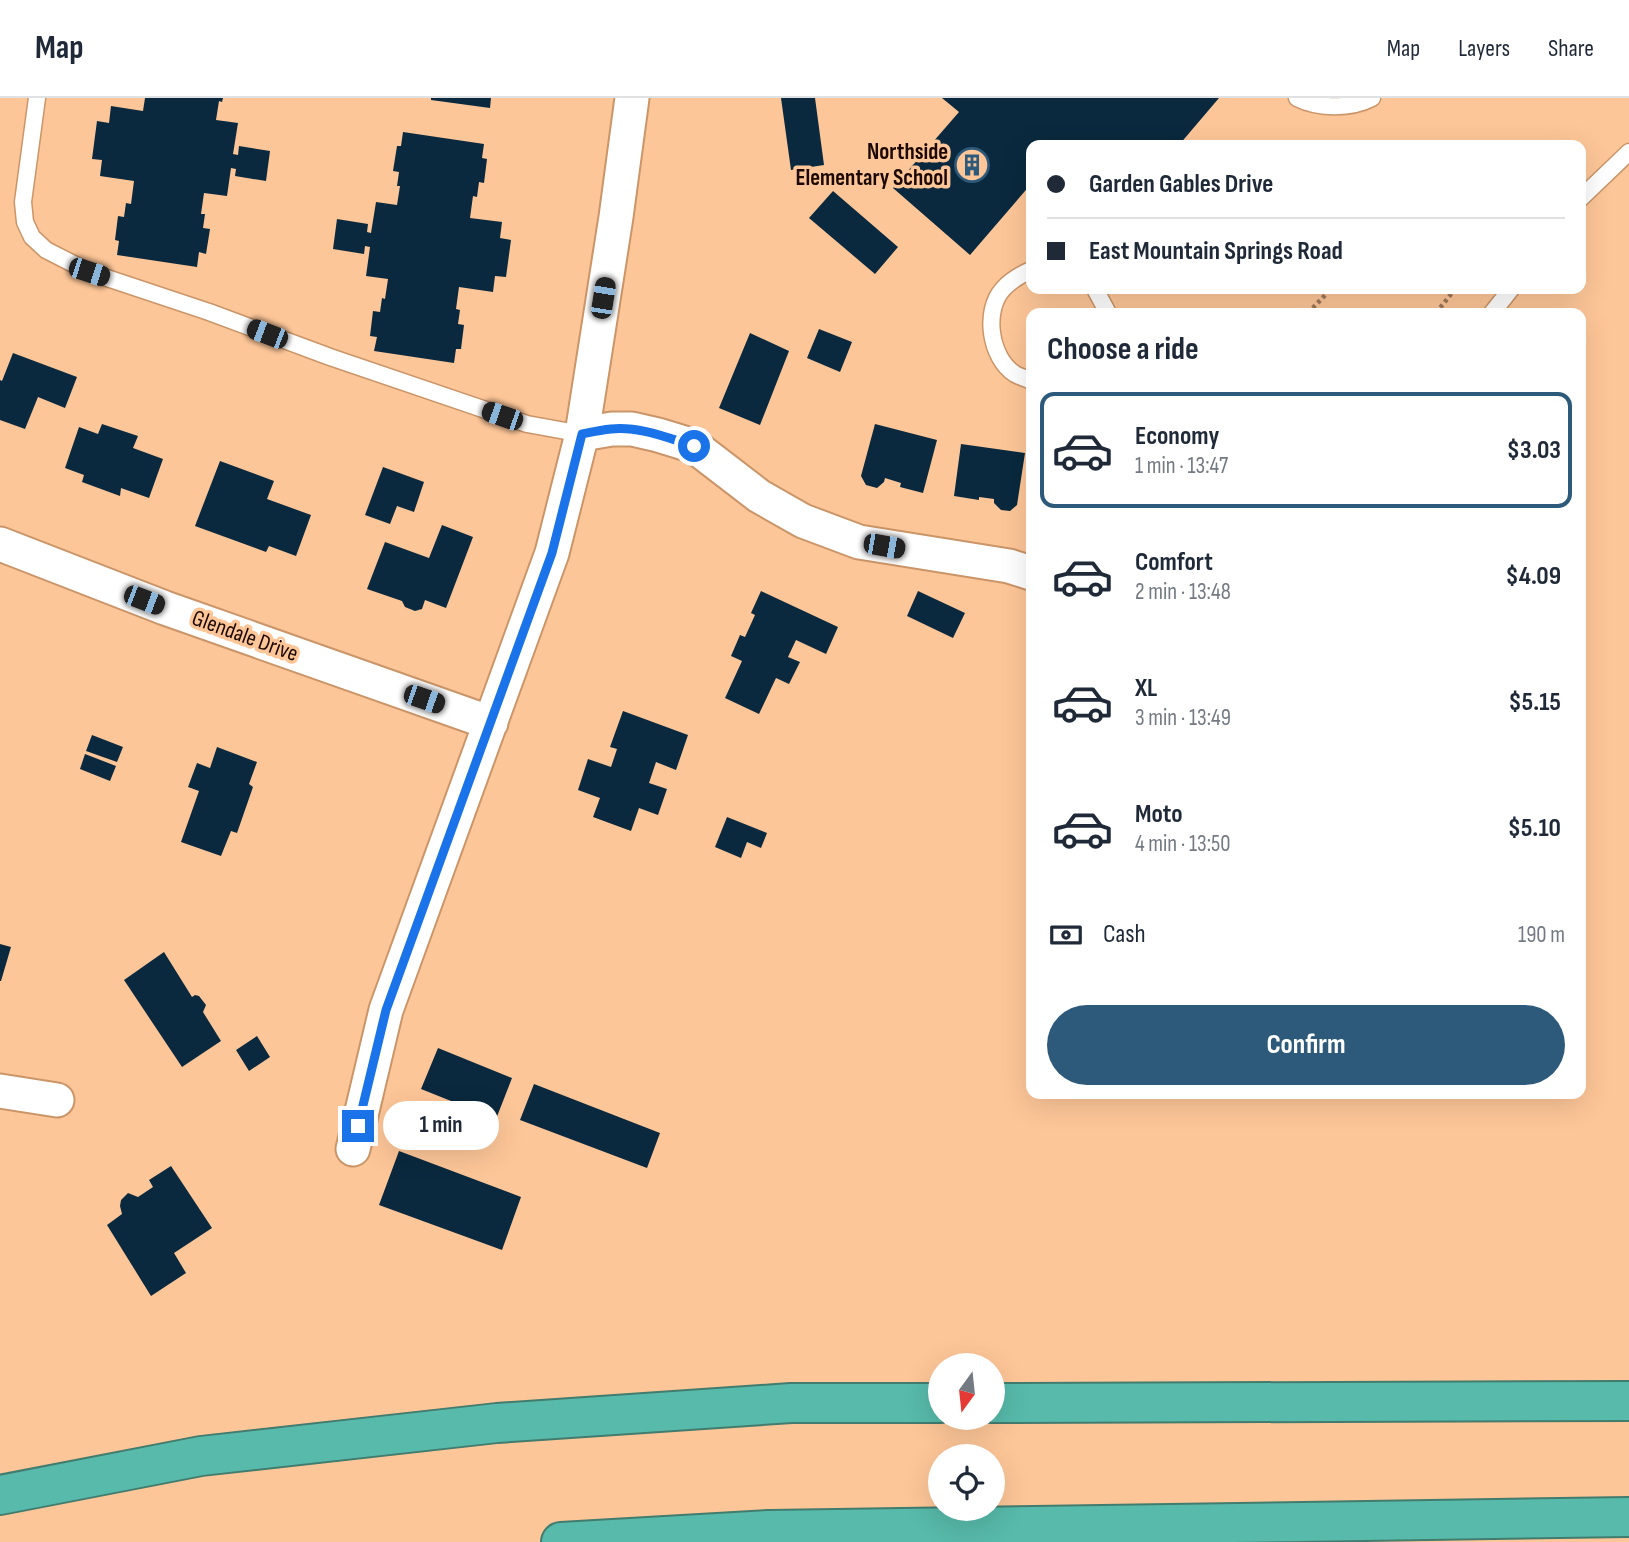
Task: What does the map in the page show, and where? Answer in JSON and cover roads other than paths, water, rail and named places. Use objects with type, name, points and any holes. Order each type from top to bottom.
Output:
[{"type":"highway","points":[[1005,1402],[1629,1401]]},
{"type":"highway","points":[[0,1495],[201,1456],[498,1423],[791,1403],[928,1403]]},
{"type":"highway","points":[[561,1542],[783,1530],[1629,1517]]},
{"type":"street","points":[[353,1149],[386,1010],[552,553],[582,434],[632,98]]},
{"type":"street","points":[[582,434],[632,429],[694,446],[760,496],[803,521],[859,542],[1009,566],[1026,571]]},
{"type":"street","name":"Glendale Drive","points":[[0,544],[165,608],[491,723]]},
{"type":"street","points":[[0,1091],[57,1100]]},
{"type":"lane","points":[[37,98],[23,202],[24,222],[32,237],[46,250],[89,272],[209,312],[330,357],[527,424],[582,434]]},
{"type":"lane","points":[[1297,98],[1329,106],[1360,104],[1373,98]]},
{"type":"lane","points":[[1586,194],[1629,152]]},
{"type":"lane","points":[[1026,272],[1001,290],[994,306],[992,320],[993,341],[1000,357],[1013,373],[1026,379]]},
{"type":"lane","points":[[1496,308],[1507,294]]},
{"type":"place","name":"Northside Elementary School","points":[[972,165]]}]
